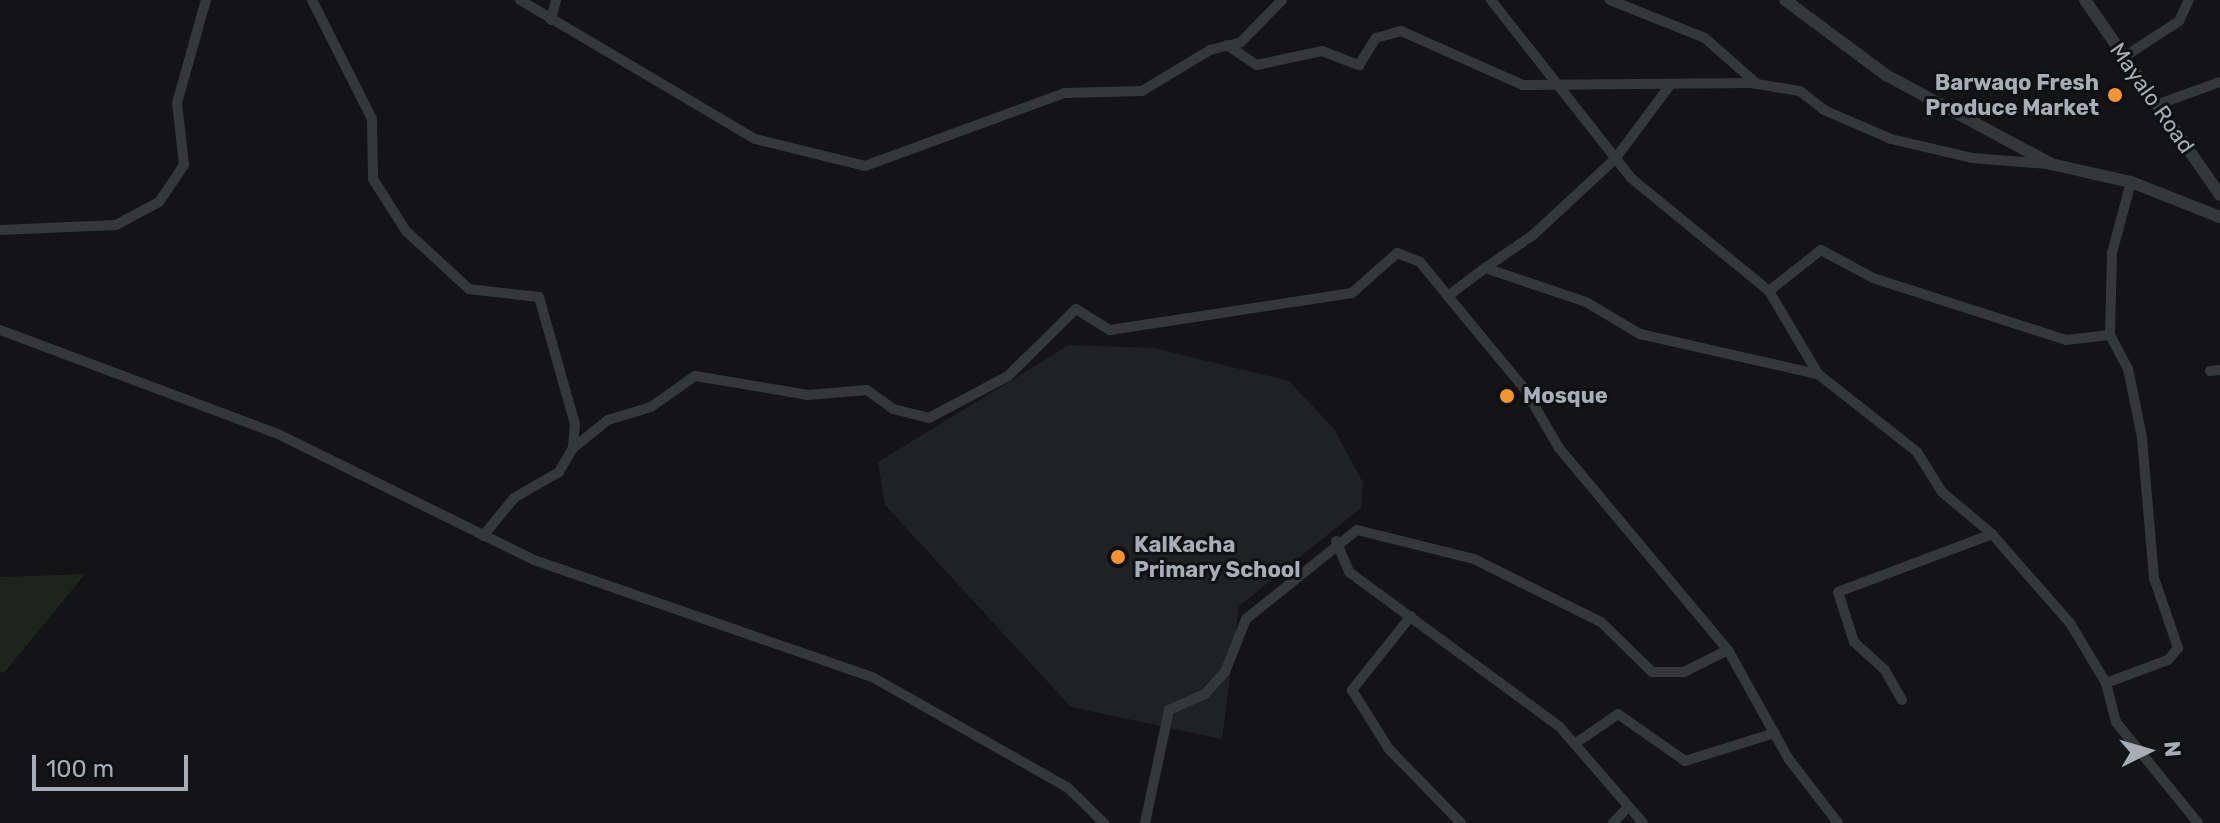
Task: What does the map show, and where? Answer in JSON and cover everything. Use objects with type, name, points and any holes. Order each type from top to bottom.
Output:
[{"type":"street","points":[[0,230],[116,225],[159,202],[184,165],[177,103],[206,0]]},
{"type":"street","points":[[312,0],[372,119],[373,179],[406,231],[469,289],[539,297],[575,424],[573,448]]},
{"type":"street","points":[[520,0],[755,139],[865,166],[1064,93],[1142,91],[1260,26],[1282,0]]},
{"type":"street","points":[[551,20],[556,0]]},
{"type":"street","points":[[1491,0],[1615,159],[1736,270],[1769,291],[1818,374],[1917,452],[1942,492],[1992,534],[2070,623],[2106,683],[2116,722],[2198,823]]},
{"type":"street","points":[[1610,0],[1705,38],[1757,84]]},
{"type":"street","points":[[1785,0],[1886,75],[2051,164]]},
{"type":"street","name":"Mayalo Road","points":[[2085,0],[2220,195]]},
{"type":"street","points":[[2124,57],[2179,21],[2189,0]]},
{"type":"street","points":[[1227,45],[1257,65],[1322,51],[1359,65],[1376,38],[1401,31],[1523,85],[1555,81],[1757,84],[1800,91],[1824,110],[1891,139],[1972,158],[2051,164],[2131,182],[2220,217]]},
{"type":"street","points":[[2156,105],[2220,82]]},
{"type":"street","points":[[1448,296],[1533,235],[1615,159],[1671,84]]},
{"type":"street","points":[[2106,683],[2168,660],[2178,648],[2154,578],[2142,437],[2128,369],[2110,335],[2112,253],[2131,182]]},
{"type":"street","points":[[1769,291],[1821,250],[1873,278],[2066,340],[2110,335]]},
{"type":"street","points":[[483,536],[514,498],[559,472],[573,448],[608,420],[651,407],[695,376],[808,395],[867,390],[893,409],[929,418],[1008,376],[1076,309],[1110,330],[1352,293],[1397,253],[1420,262],[1524,388],[1559,448],[1728,650],[1775,733],[1838,823]]},
{"type":"street","points":[[1485,268],[1586,302],[1640,334],[1818,374]]},
{"type":"street","points":[[0,330],[276,433],[483,536],[664,610],[776,640],[874,678],[1067,787],[1104,823]]},
{"type":"street","points":[[1145,823],[1169,710],[1205,694],[1225,672],[1246,619],[1336,541],[1364,529],[1408,548],[1474,559],[1601,622],[1652,672],[1684,672],[1728,650]]},
{"type":"street","points":[[1902,700],[1885,670],[1854,642],[1838,592],[1992,534]]},
{"type":"street","points":[[1336,541],[1349,572],[1576,743],[1643,823]]},
{"type":"street","points":[[1411,616],[1352,690],[1389,749],[1461,823]]},
{"type":"street","points":[[1576,743],[1618,714],[1685,761],[1775,733]]},
{"type":"street","points":[[1613,823],[1628,807]]},
{"type":"shaded area","name":"KalKacha Primary School","points":[[1069,345],[1154,348],[1289,381],[1334,429],[1363,483],[1361,508],[1239,606],[1222,739],[1071,707],[885,505],[878,462]]},
{"type":"shaded area","points":[[85,574],[4,673],[0,672],[0,577]]},
{"type":"place","name":"Barwaqo Fresh Produce Market","points":[[2115,95]]},
{"type":"place","name":"Mosque","points":[[1507,396]]},
{"type":"place","name":"KalKacha Primary School","points":[[1118,557]]}]
